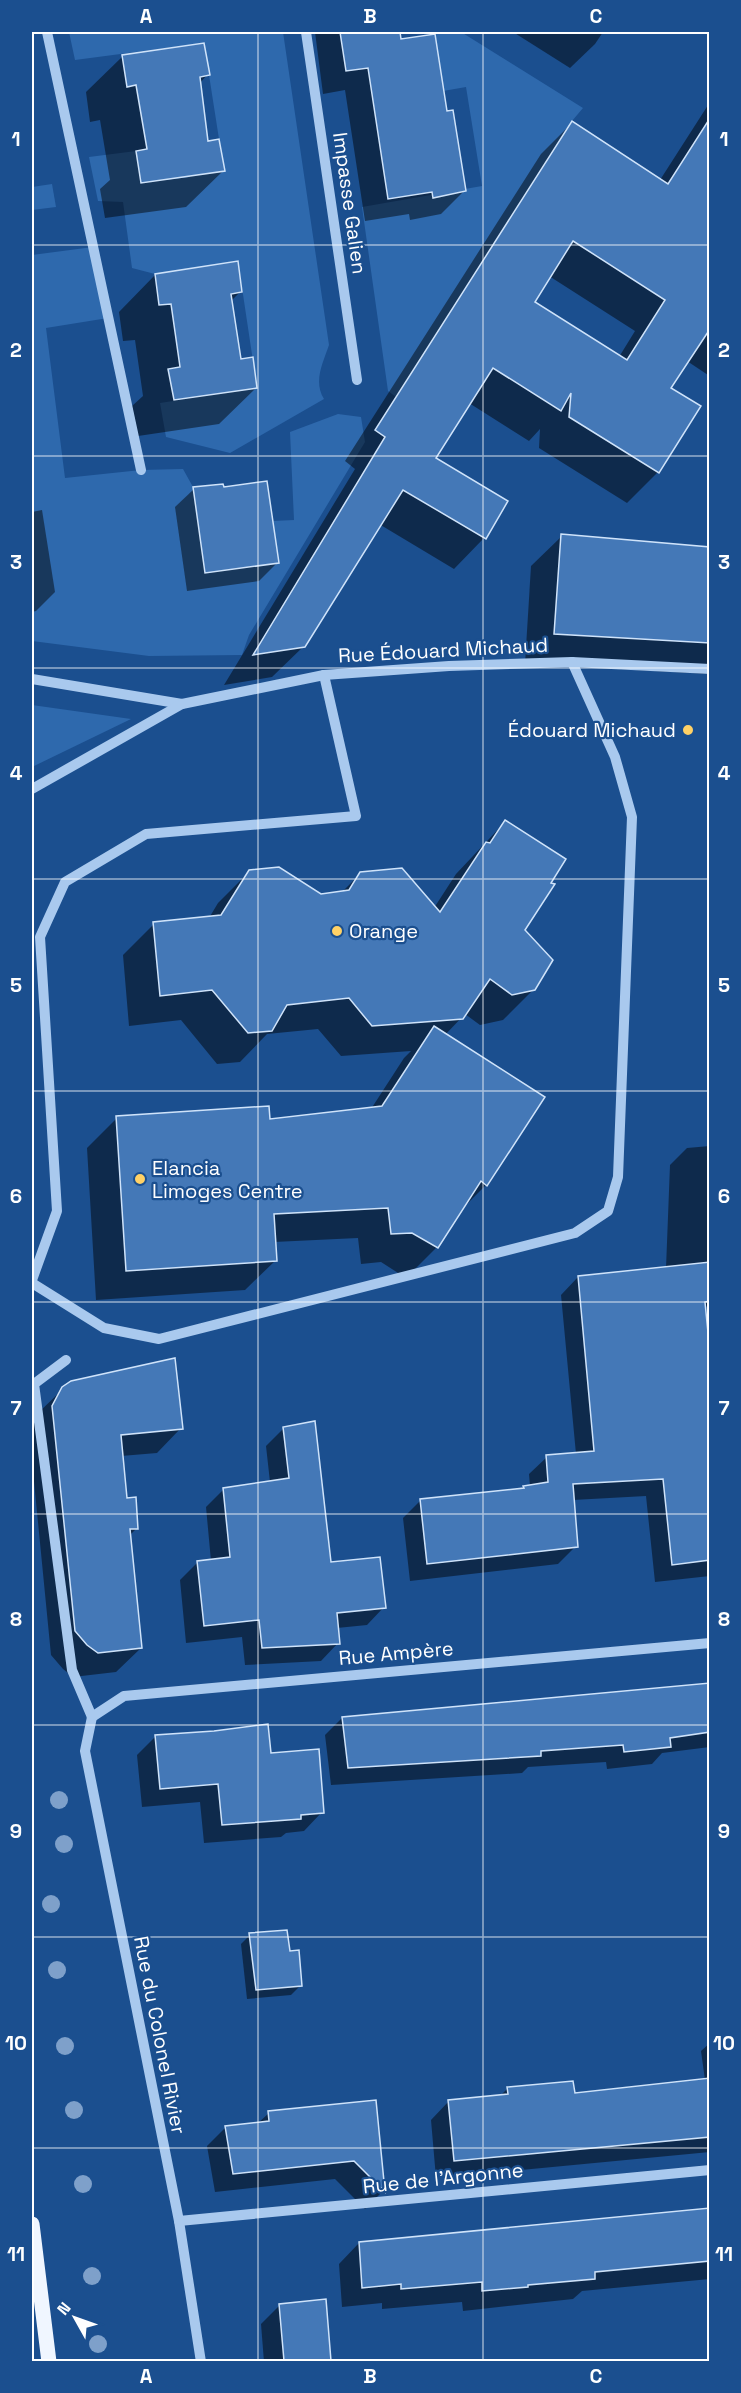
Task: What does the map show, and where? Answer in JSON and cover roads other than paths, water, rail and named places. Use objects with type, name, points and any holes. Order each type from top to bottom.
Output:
[{"type":"main road","points":[[32,2224],[49,2361]]},
{"type":"street","points":[[47,32],[141,470]]},
{"type":"street","name":"Impasse Galien","points":[[306,32],[357,380]]},
{"type":"street","points":[[324,675],[357,816],[146,834],[64,882],[40,937],[57,1211],[32,1281],[105,1328],[159,1339],[575,1233],[608,1211],[618,1177],[632,817],[615,757],[572,662]]},
{"type":"street","name":"Rue Édouard Michaud","points":[[32,789],[182,704],[324,675],[449,666],[572,662],[710,669]]},
{"type":"street","name":"Rue Édouard Michaud","points":[[32,679],[182,704]]},
{"type":"street","points":[[66,1360],[34,1384],[72,1670],[92,1717]]},
{"type":"street","name":"Rue Ampère","points":[[92,1717],[124,1696],[710,1643]]},
{"type":"street","name":"Rue du Colonel Rivier","points":[[92,1717],[85,1751],[179,2221],[201,2361]]},
{"type":"street","name":"Rue de l'Argonne","points":[[179,2221],[710,2170]]},
{"type":"place","name":"Édouard Michaud","points":[[688,730]]},
{"type":"place","name":"Orange","points":[[337,931]]},
{"type":"place","name":"Elancia Limoges Centre","points":[[140,1179]]}]
